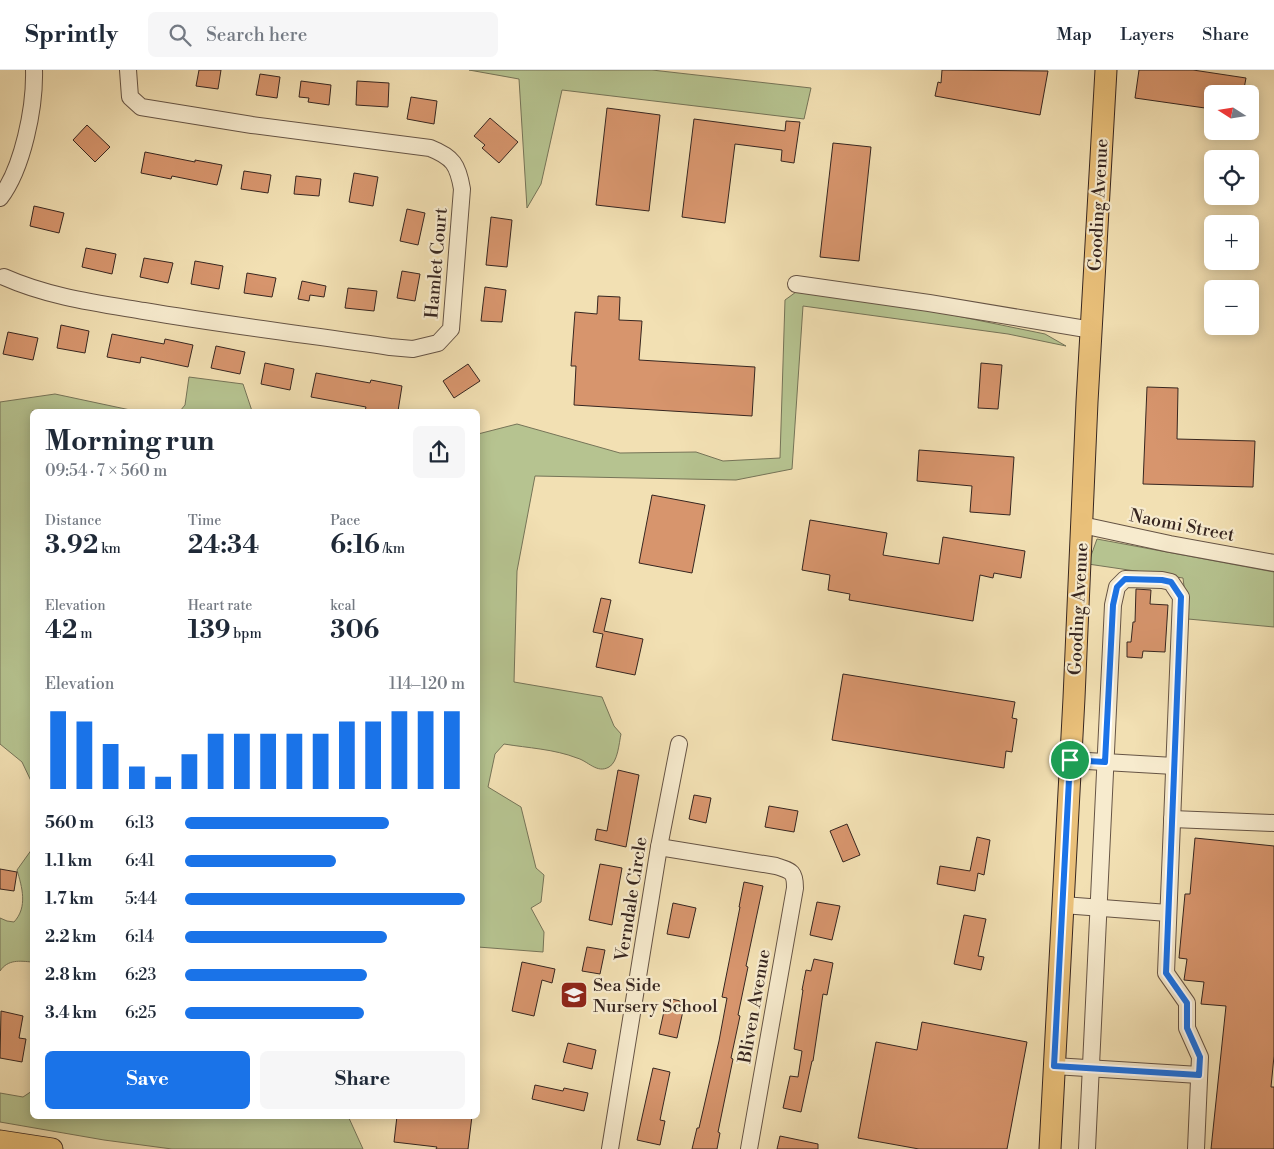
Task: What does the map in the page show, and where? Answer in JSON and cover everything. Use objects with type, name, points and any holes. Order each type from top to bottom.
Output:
[{"type":"main road","name":"Gooding Avenue","points":[[1050,1149],[1106,70]]},
{"type":"main road","points":[[0,1140],[52,1149]]},
{"type":"street","points":[[0,198],[18,161],[27,132],[32,105],[34,70]]},
{"type":"street","name":"Hamlet Court","points":[[4,276],[20,284],[55,296],[79,301],[390,347],[413,349],[438,343],[451,329],[462,189],[460,173],[451,159],[430,148],[252,125],[141,107],[130,97],[128,70]]},
{"type":"street","points":[[796,284],[929,303],[1092,330]]},
{"type":"street","name":"Naomi Street","points":[[1082,525],[1274,563]]},
{"type":"street","points":[[1087,1149],[1113,605],[1117,587],[1125,579],[1171,582],[1181,597],[1166,973],[1187,1003],[1187,1028],[1200,1057],[1196,1149]]},
{"type":"street","name":"Verndale Circle","points":[[610,1149],[659,847],[680,744]]},
{"type":"street","points":[[1070,760],[1174,766]]},
{"type":"street","points":[[1172,819],[1274,823]]},
{"type":"street","name":"Bliven Avenue","points":[[659,847],[776,866],[791,870],[793,874],[795,888],[749,1149]]},
{"type":"street","points":[[1063,905],[1168,913]]},
{"type":"street","points":[[1054,1066],[1199,1075]]},
{"type":"green space","points":[[469,70],[652,70],[811,88],[804,119],[562,90],[541,184],[527,208],[519,79]]},
{"type":"green space","points":[[796,292],[933,311],[1045,334],[1066,346],[1008,334],[803,306],[792,469],[736,480],[535,476],[517,571],[514,682],[602,697],[614,726],[621,734],[618,752],[614,761],[612,765],[605,769],[597,768],[568,755],[541,749],[504,744],[495,754],[488,787],[521,807],[536,868],[544,875],[541,902],[531,908],[544,932],[543,952],[480,947],[480,433],[517,424],[620,453],[696,452],[723,461],[780,458],[785,300]]},
{"type":"green space","points":[[189,377],[243,384],[251,409],[182,409],[185,405]]},
{"type":"green space","points":[[55,394],[126,409],[30,409],[30,779],[22,762],[0,744],[0,402]]},
{"type":"green space","points":[[1097,539],[1274,572],[1274,627],[1188,619],[1183,578],[1088,564]]},
{"type":"green space","points":[[30,852],[30,962],[10,963],[0,971],[0,918],[14,922],[21,910],[23,897],[17,870]]},
{"type":"green space","points":[[30,1092],[30,1119],[349,1119],[363,1149],[172,1149],[104,1140],[0,1122],[0,1093],[23,1097]]},
{"type":"building","points":[[199,70],[221,70],[218,89],[196,86]]},
{"type":"building","points":[[942,70],[1048,71],[1040,115],[935,96],[938,82],[941,83]]},
{"type":"building","points":[[1139,70],[1193,70],[1246,78],[1245,85],[1204,85],[1204,108],[1135,98]]},
{"type":"building","points":[[260,74],[280,77],[277,98],[256,95]]},
{"type":"building","points":[[301,81],[331,85],[329,105],[308,102],[309,98],[299,97]]},
{"type":"building","points":[[357,81],[389,83],[388,107],[356,105]]},
{"type":"building","points":[[411,97],[437,101],[434,124],[407,119]]},
{"type":"building","points":[[607,108],[660,115],[649,211],[596,205]]},
{"type":"building","points":[[490,118],[518,142],[499,163],[482,148],[485,145],[474,136]]},
{"type":"building","points":[[694,119],[785,131],[786,121],[800,122],[794,163],[781,161],[782,150],[735,144],[725,223],[682,217]]},
{"type":"building","points":[[87,125],[110,147],[95,162],[73,140]]},
{"type":"building","points":[[833,143],[871,147],[859,261],[820,257]]},
{"type":"building","points":[[145,152],[195,162],[195,160],[222,165],[217,185],[172,176],[171,179],[141,173]]},
{"type":"building","points":[[244,171],[271,175],[268,193],[241,189]]},
{"type":"building","points":[[354,173],[378,177],[373,206],[349,202]]},
{"type":"building","points":[[296,176],[321,179],[319,196],[294,194]]},
{"type":"building","points":[[34,206],[64,213],[59,233],[30,226]]},
{"type":"building","points":[[407,209],[425,213],[418,245],[400,241]]},
{"type":"building","points":[[491,217],[512,220],[507,267],[486,265]]},
{"type":"building","points":[[86,248],[116,254],[112,274],[82,267]]},
{"type":"building","points":[[144,258],[173,263],[168,283],[140,277]]},
{"type":"building","points":[[195,261],[223,266],[219,289],[191,284]]},
{"type":"building","points":[[402,271],[420,274],[415,301],[397,298]]},
{"type":"building","points":[[247,273],[276,278],[272,297],[244,293]]},
{"type":"building","points":[[302,281],[326,286],[324,297],[310,295],[309,301],[298,299]]},
{"type":"building","points":[[485,287],[506,290],[502,322],[481,321]]},
{"type":"building","points":[[348,288],[377,291],[374,311],[345,308]]},
{"type":"building","points":[[598,296],[620,297],[619,320],[642,321],[639,360],[755,367],[752,416],[574,405],[576,366],[571,366],[575,312],[597,314]]},
{"type":"building","points":[[61,325],[89,331],[85,353],[57,348]]},
{"type":"building","points":[[8,332],[38,338],[33,360],[3,354]]},
{"type":"building","points":[[112,334],[164,344],[165,339],[193,345],[188,367],[141,357],[140,363],[107,357]]},
{"type":"building","points":[[216,346],[245,352],[240,374],[211,368]]},
{"type":"building","points":[[265,363],[294,369],[290,390],[261,384]]},
{"type":"building","points":[[981,363],[1002,365],[998,409],[978,408]]},
{"type":"building","points":[[468,364],[480,381],[454,398],[443,381]]},
{"type":"building","points":[[316,373],[370,383],[371,380],[402,386],[398,409],[366,409],[366,407],[311,397]]},
{"type":"building","points":[[1147,387],[1178,388],[1177,439],[1255,441],[1253,487],[1143,484]]},
{"type":"building","points":[[919,450],[1014,457],[1010,515],[970,512],[972,486],[917,481]]},
{"type":"building","points":[[652,495],[705,505],[692,573],[639,563]]},
{"type":"building","points":[[810,520],[887,533],[883,555],[939,564],[943,537],[1025,551],[1021,578],[994,573],[993,578],[980,575],[973,621],[849,600],[850,594],[828,590],[830,575],[802,570]]},
{"type":"building","points":[[1136,589],[1151,590],[1150,604],[1168,605],[1165,652],[1143,651],[1142,658],[1127,657],[1127,642],[1131,642],[1133,622],[1135,622]]},
{"type":"building","points":[[601,598],[611,600],[604,631],[643,639],[635,675],[596,667],[603,634],[593,632]]},
{"type":"building","points":[[843,674],[1015,702],[1012,718],[1017,719],[1012,752],[1006,751],[1004,768],[832,740]]},
{"type":"building","points":[[618,770],[639,775],[626,847],[595,840],[597,829],[607,831]]},
{"type":"building","points":[[694,795],[711,798],[706,823],[689,819]]},
{"type":"building","points":[[769,806],[798,811],[794,832],[765,827]]},
{"type":"building","points":[[847,824],[860,855],[843,862],[830,831]]},
{"type":"building","points":[[977,837],[990,840],[984,875],[978,873],[975,891],[937,884],[940,866],[970,871]]},
{"type":"building","points":[[1195,838],[1274,846],[1274,1056],[1271,1087],[1274,1087],[1274,1149],[1211,1149],[1226,1006],[1201,1004],[1204,982],[1184,980],[1187,959],[1179,958],[1185,894],[1190,894]]},
{"type":"building","points":[[600,864],[622,868],[612,925],[589,920]]},
{"type":"building","points":[[0,869],[17,872],[14,891],[0,889]]},
{"type":"building","points":[[744,882],[763,886],[746,966],[748,967],[738,1015],[740,1016],[731,1058],[733,1059],[718,1132],[720,1133],[717,1149],[692,1149],[697,1128],[699,1128],[719,1041],[727,998],[722,997]]},
{"type":"building","points":[[817,902],[840,906],[832,940],[810,935]]},
{"type":"building","points":[[673,903],[696,908],[689,938],[667,934]]},
{"type":"building","points":[[964,915],[986,919],[978,956],[984,957],[981,970],[954,964]]},
{"type":"building","points":[[587,947],[605,950],[600,974],[582,971]]},
{"type":"building","points":[[814,959],[833,963],[827,995],[823,994],[813,1061],[801,1112],[783,1108],[790,1076],[798,1077],[802,1051],[794,1049],[802,990],[806,970],[811,971]]},
{"type":"building","points":[[522,962],[555,969],[552,983],[542,980],[534,1016],[512,1011]]},
{"type":"building","points":[[667,998],[685,1002],[677,1038],[659,1034]]},
{"type":"building","points":[[1,1011],[23,1016],[19,1038],[26,1039],[22,1062],[0,1058]]},
{"type":"building","points":[[922,1022],[1027,1042],[1007,1149],[919,1149],[858,1138],[876,1042],[917,1050]]},
{"type":"building","points":[[568,1043],[596,1050],[592,1069],[563,1062]]},
{"type":"building","points":[[653,1068],[670,1072],[660,1120],[665,1121],[660,1145],[637,1140]]},
{"type":"building","points":[[535,1085],[563,1091],[564,1088],[588,1093],[584,1111],[532,1099]]},
{"type":"building","points":[[397,1119],[472,1119],[468,1149],[436,1149],[437,1147],[394,1142]]},
{"type":"building","points":[[780,1136],[818,1144],[818,1149],[777,1149]]},
{"type":"place","name":"Sea Side Nursery School","points":[[574,995]]},
{"type":"route","points":[[1125,579],[1171,582],[1181,597],[1166,973],[1187,1003],[1187,1028],[1200,1057],[1199,1075],[1054,1066],[1070,760],[1105,762],[1113,605],[1117,587],[1125,579]]}]
